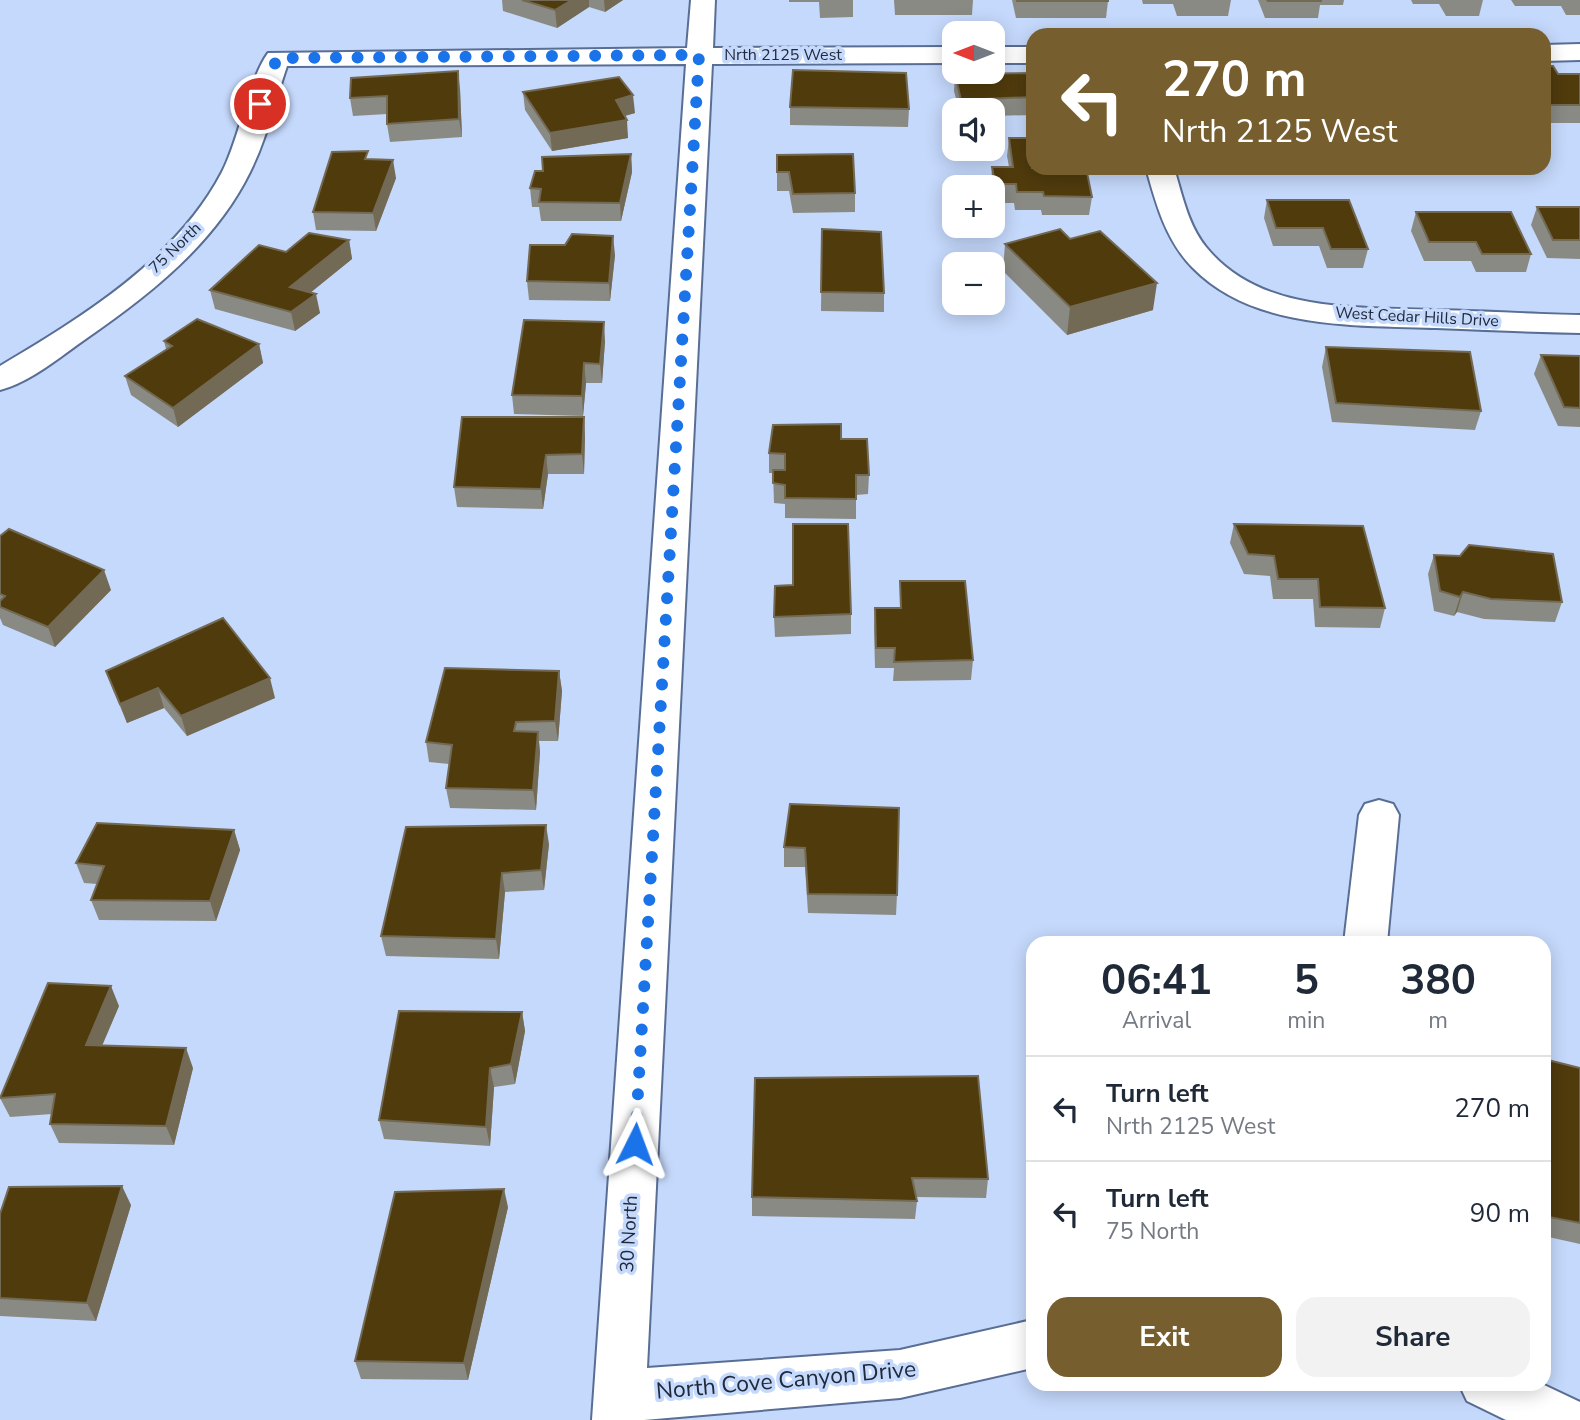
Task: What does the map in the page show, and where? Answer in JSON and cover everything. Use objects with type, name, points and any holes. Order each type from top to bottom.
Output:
[{"type":"street","name":"30 North","points":[[619,1407],[703,0]]},
{"type":"street","points":[[1551,53],[1580,52]]},
{"type":"street","name":"Nrth 2125 West","points":[[277,58],[942,55]]},
{"type":"street","points":[[1005,55],[1026,55]]},
{"type":"street","name":"75 North","points":[[0,380],[109,308],[165,261],[205,219],[235,174],[277,58]]},
{"type":"street","name":"West Cedar Hills Drive","points":[[1162,175],[1177,228],[1204,264],[1243,292],[1291,306],[1349,315],[1580,324]]},
{"type":"street","points":[[1366,936],[1379,815]]},
{"type":"street","name":"North Cove Canyon Drive","points":[[619,1407],[900,1374],[1026,1345]]},
{"type":"street","points":[[1500,1391],[1562,1420]]},
{"type":"building","points":[[522,0],[572,0],[555,10]]},
{"type":"building","points":[[1108,0],[1108,1],[1017,1]]},
{"type":"building","points":[[1321,0],[1321,1],[1268,1]]},
{"type":"building","points":[[1551,66],[1558,74],[1580,74],[1580,105],[1551,105]]},
{"type":"building","points":[[793,70],[906,73],[909,109],[790,107]]},
{"type":"building","points":[[458,71],[459,119],[387,124],[387,96],[350,98],[351,78]]},
{"type":"building","points":[[1005,73],[1026,73],[1026,97],[961,98],[957,84],[1005,84]]},
{"type":"building","points":[[619,77],[633,95],[616,100],[627,120],[550,133],[523,92]]},
{"type":"building","points":[[1009,138],[1026,138],[1026,175],[1087,175],[1092,197],[1044,196],[1043,192],[1017,192],[1016,184],[1005,184],[1005,175],[993,175],[992,167],[1013,167]]},
{"type":"building","points":[[368,151],[365,159],[393,160],[373,213],[313,212],[332,152]]},
{"type":"building","points":[[631,154],[620,203],[539,202],[541,189],[530,188],[535,171],[543,171],[542,157]]},
{"type":"building","points":[[853,154],[855,193],[793,194],[789,172],[777,172],[777,155]]},
{"type":"building","points":[[1267,200],[1349,200],[1368,249],[1331,249],[1323,228],[1276,228]]},
{"type":"building","points":[[1537,207],[1580,207],[1580,240],[1553,240]]},
{"type":"building","points":[[1416,212],[1511,212],[1531,254],[1482,254],[1476,242],[1429,242]]},
{"type":"building","points":[[822,229],[881,232],[884,293],[821,292]]},
{"type":"building","points":[[1060,229],[1070,239],[1100,231],[1157,283],[1070,307],[1005,244]]},
{"type":"building","points":[[309,233],[349,240],[290,287],[316,294],[291,312],[210,290],[259,245],[286,252]]},
{"type":"building","points":[[572,234],[613,236],[609,283],[527,281],[530,245],[565,245]]},
{"type":"building","points":[[197,319],[259,344],[173,408],[125,376],[172,346],[164,341]]},
{"type":"building","points":[[524,320],[604,322],[600,364],[584,363],[582,396],[512,395]]},
{"type":"building","points":[[1326,347],[1470,352],[1481,411],[1336,403]]},
{"type":"building","points":[[1541,355],[1580,356],[1580,408],[1564,407]]},
{"type":"building","points":[[462,417],[584,417],[582,454],[546,455],[541,489],[454,487]]},
{"type":"building","points":[[841,424],[841,439],[867,439],[869,475],[856,475],[856,499],[785,498],[785,485],[773,483],[773,470],[785,470],[785,454],[769,453],[773,425]]},
{"type":"building","points":[[793,524],[848,524],[851,614],[774,617],[775,586],[793,585]]},
{"type":"building","points":[[1234,524],[1363,526],[1385,608],[1320,607],[1318,579],[1278,579],[1274,556],[1248,554]]},
{"type":"building","points":[[9,529],[104,570],[48,627],[0,607],[0,601],[5,596],[0,594],[0,536]]},
{"type":"building","points":[[1469,545],[1553,554],[1562,602],[1491,599],[1463,592],[1460,597],[1440,591],[1434,555],[1460,556]]},
{"type":"building","points":[[900,581],[965,581],[973,660],[894,662],[895,648],[876,648],[875,608],[901,608]]},
{"type":"building","points":[[223,618],[270,678],[181,716],[158,688],[120,704],[106,671]]},
{"type":"building","points":[[445,668],[559,671],[555,721],[516,722],[514,731],[538,732],[533,790],[446,788],[452,745],[426,742]]},
{"type":"building","points":[[790,804],[899,808],[897,895],[808,894],[805,848],[784,847]]},
{"type":"building","points":[[97,823],[234,830],[210,901],[91,900],[104,866],[76,863]]},
{"type":"building","points":[[546,825],[541,870],[502,873],[496,939],[381,936],[406,827]]},
{"type":"building","points":[[48,983],[111,986],[86,1045],[186,1048],[166,1126],[50,1124],[55,1094],[0,1098]]},
{"type":"building","points":[[399,1011],[522,1012],[511,1064],[490,1068],[486,1127],[379,1120]]},
{"type":"building","points":[[1551,1061],[1580,1068],[1580,1223],[1551,1217]]},
{"type":"building","points":[[978,1076],[988,1179],[912,1178],[917,1201],[752,1197],[755,1078]]},
{"type":"building","points":[[122,1186],[87,1303],[0,1298],[0,1214],[9,1187]]},
{"type":"building","points":[[504,1189],[464,1363],[355,1361],[395,1192]]},
{"type":"route","points":[[260,104],[277,58],[699,55],[635,1144]]}]
